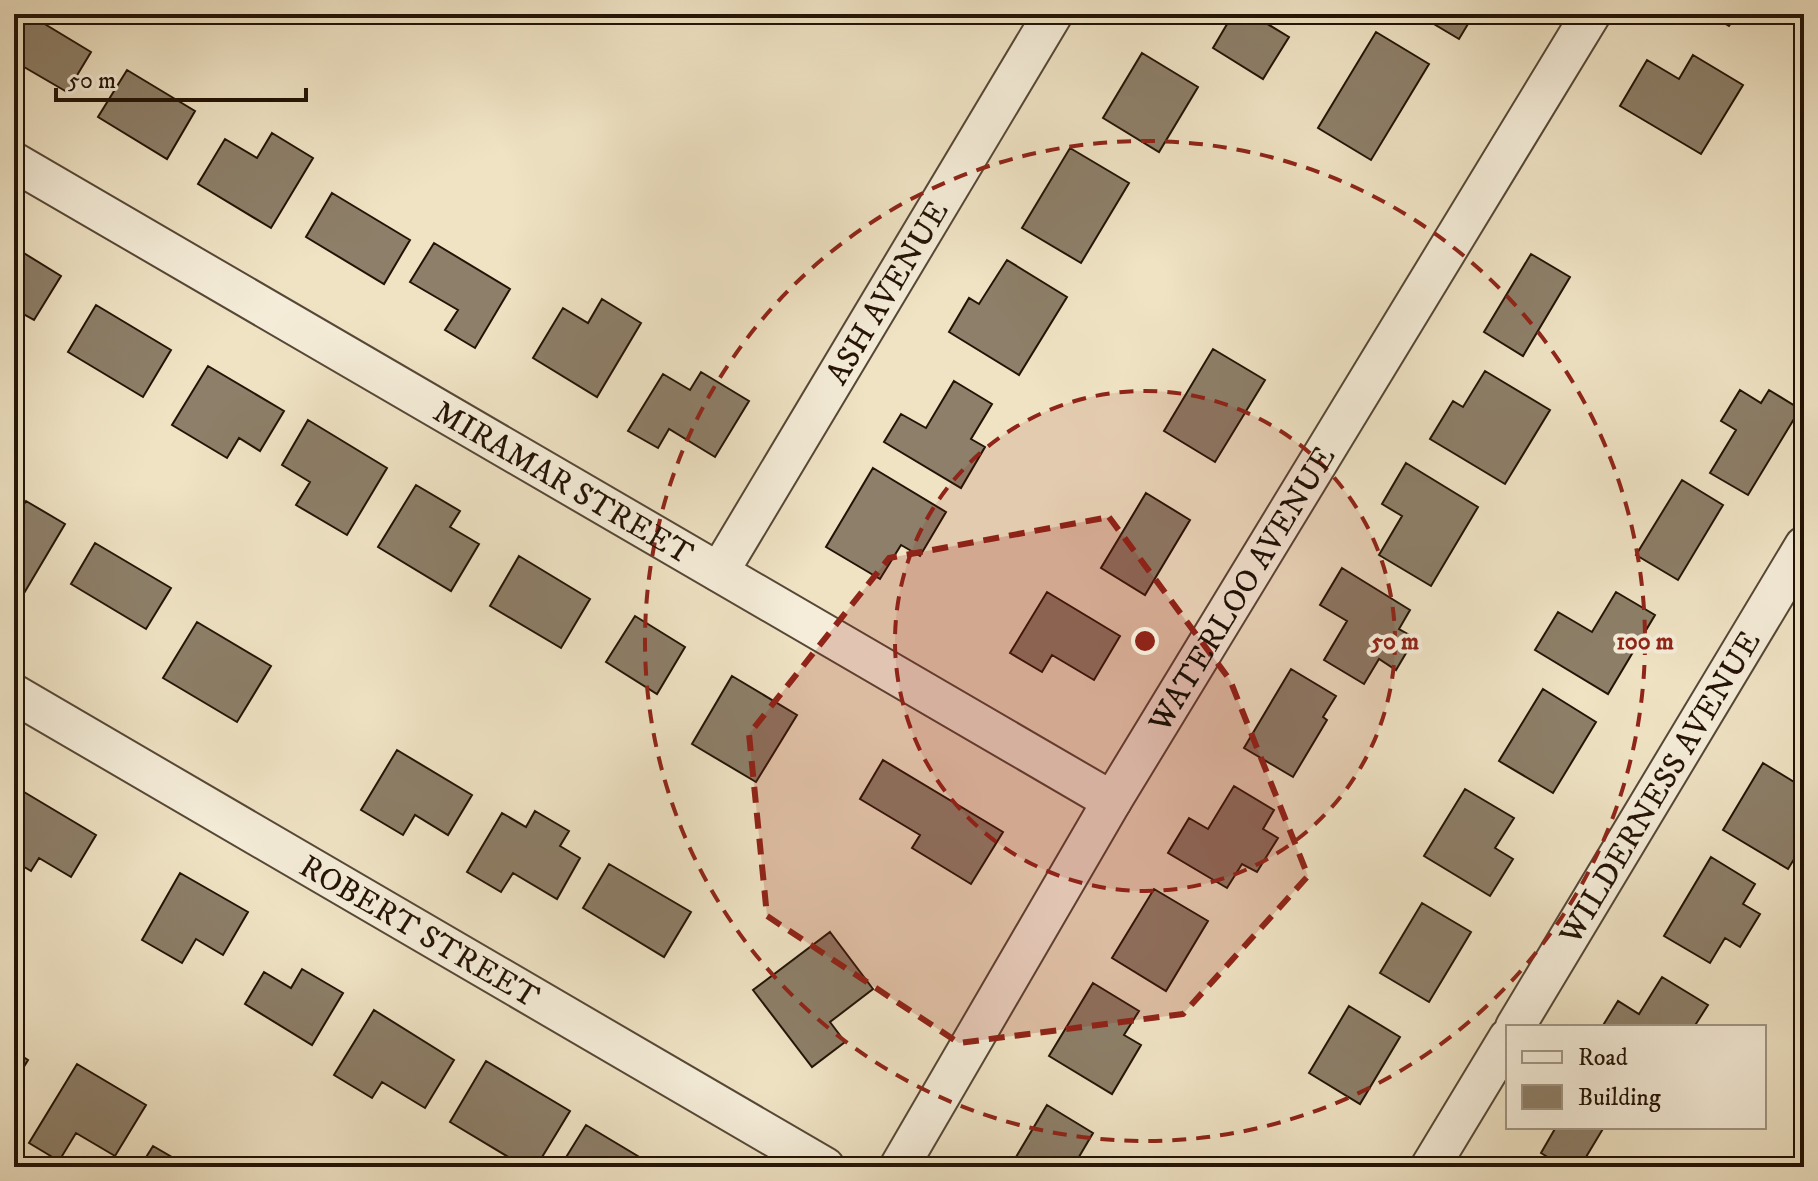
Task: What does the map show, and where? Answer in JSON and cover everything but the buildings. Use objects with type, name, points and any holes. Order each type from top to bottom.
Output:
[{"type":"street","name":"ASH AVENUE","points":[[719,572],[1053,14]]},
{"type":"street","name":"WATERLOO AVENUE","points":[[899,1167],[1112,801],[1591,14]]},
{"type":"street","name":"MIRAMAR STREET","points":[[14,162],[1112,801]]},
{"type":"street","name":"WILDERNESS AVENUE","points":[[1516,1025],[1804,546]]},
{"type":"street","name":"ROBERT STREET","points":[[14,694],[825,1167]]},
{"type":"street","points":[[1430,1167],[1506,1041]]},
{"type":"highlighted area","points":[[1109,517],[1230,680],[1308,876],[1183,1014],[959,1043],[767,916],[749,734],[889,558]]}]
